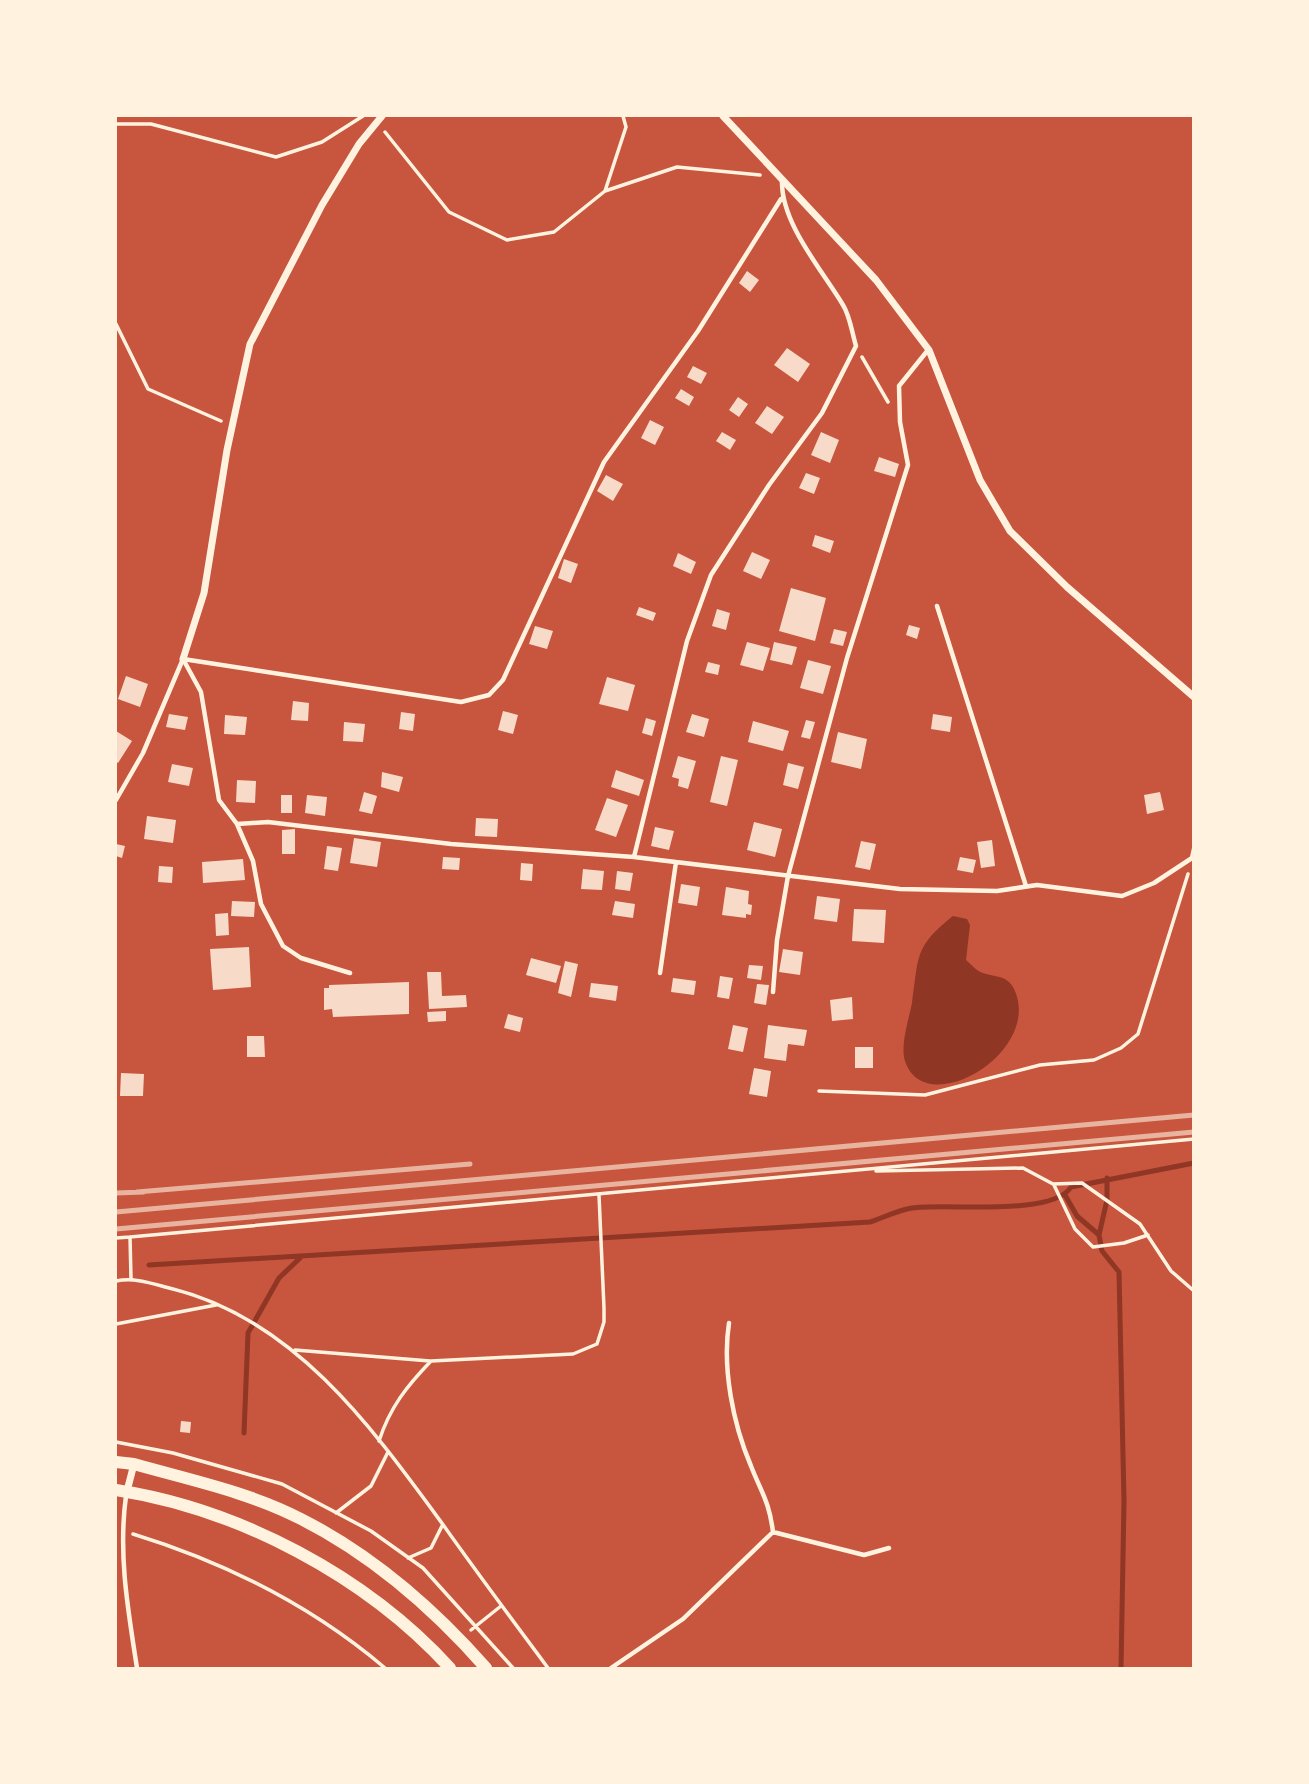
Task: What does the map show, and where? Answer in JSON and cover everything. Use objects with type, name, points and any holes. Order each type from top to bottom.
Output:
[{"type":"main road","points":[[116,1462],[134,1464],[243,1495],[302,1519],[371,1563],[435,1612],[486,1668]]},
{"type":"main road","points":[[121,1490],[199,1509],[293,1551],[367,1594],[450,1668]]},
{"type":"street","points":[[723,116],[876,280],[929,349],[980,480],[1010,531],[1067,587],[1194,697]]},
{"type":"street","points":[[183,659],[204,593],[232,426],[250,344],[322,205],[359,144],[379,119]]},
{"type":"street","points":[[121,1490],[134,1464]]},
{"type":"lane","points":[[183,659],[461,702],[489,695],[503,680],[604,462],[698,331],[781,199],[782,178]]},
{"type":"lane","points":[[635,857],[687,641],[710,575],[769,485],[822,413],[856,346],[845,308],[817,267],[781,199]]},
{"type":"lane","points":[[773,992],[777,940],[788,876],[847,658],[908,465],[900,422],[899,386],[929,349]]},
{"type":"lane","points":[[937,606],[1026,886]]},
{"type":"lane","points":[[116,800],[143,753],[183,659]]},
{"type":"lane","points":[[183,659],[201,692],[219,800],[237,824],[253,861],[261,904],[283,946],[301,958],[350,973]]},
{"type":"lane","points":[[237,824],[268,822],[451,844],[635,857],[900,889],[997,891],[1037,885],[1122,896],[1154,883],[1192,858],[1194,849]]},
{"type":"lane","points":[[660,972],[676,862]]},
{"type":"lane","points":[[729,1323],[726,1345],[737,1429],[751,1467],[770,1505],[773,1532]]},
{"type":"lane","points":[[121,1490],[122,1567],[137,1668]]},
{"type":"lane","points":[[773,1532],[864,1555],[889,1548]]},
{"type":"lane","points":[[611,1668],[682,1619],[773,1532]]},
{"type":"path","points":[[116,124],[151,124],[276,157],[322,142],[363,116]]},
{"type":"path","points":[[605,191],[626,127],[622,116]]},
{"type":"path","points":[[379,119],[449,212],[507,240],[554,232],[605,191],[677,167],[782,178]]},
{"type":"path","points":[[116,324],[148,389],[232,426]]},
{"type":"path","points":[[856,346],[900,422]]},
{"type":"path","points":[[819,1091],[925,1095],[1040,1065],[1094,1060],[1121,1048],[1138,1034],[1192,858]]},
{"type":"path","points":[[116,1238],[1194,1139]]},
{"type":"path","points":[[857,1172],[1023,1168],[1054,1184],[1082,1184],[1098,1192],[1140,1224],[1171,1271],[1194,1291]]},
{"type":"path","points":[[1054,1184],[1075,1229],[1093,1247],[1147,1235]]},
{"type":"path","points":[[293,1349],[431,1361],[573,1354],[597,1344],[604,1322],[603,1250],[598,1195]]},
{"type":"path","points":[[130,1237],[131,1278]]},
{"type":"path","points":[[116,1281],[131,1278],[196,1294],[245,1318],[293,1349],[349,1406],[388,1451],[548,1668]]},
{"type":"path","points":[[116,1324],[218,1305]]},
{"type":"path","points":[[379,1441],[388,1414],[402,1391],[431,1361]]},
{"type":"path","points":[[336,1513],[371,1486],[388,1451]]},
{"type":"path","points":[[408,1558],[431,1548],[443,1525]]},
{"type":"path","points":[[121,1531],[172,1546],[232,1571],[305,1609],[385,1668]]},
{"type":"path","points":[[471,1630],[501,1606]]},
{"type":"shaded area","points":[[953,916],[967,919],[970,925],[966,960],[980,972],[1000,977],[1011,984],[1019,1013],[1012,1035],[998,1056],[978,1072],[956,1082],[935,1084],[917,1078],[905,1061],[904,1040],[920,954],[931,936]]},
{"type":"building","points":[[747,271],[759,280],[750,292],[739,283]]},
{"type":"building","points":[[787,348],[810,364],[798,382],[774,365]]},
{"type":"building","points":[[693,366],[707,373],[701,384],[687,377]]},
{"type":"building","points":[[681,389],[694,397],[689,406],[675,398]]},
{"type":"building","points":[[738,397],[748,404],[739,417],[729,410]]},
{"type":"building","points":[[767,406],[784,417],[772,434],[755,423]]},
{"type":"building","points":[[650,420],[664,427],[655,445],[641,438]]},
{"type":"building","points":[[722,432],[736,440],[730,450],[716,441]]},
{"type":"building","points":[[821,432],[839,440],[830,463],[811,455]]},
{"type":"building","points":[[879,457],[899,464],[895,477],[874,471]]},
{"type":"building","points":[[806,473],[820,478],[814,494],[799,488]]},
{"type":"building","points":[[606,475],[623,484],[613,501],[597,491]]},
{"type":"building","points":[[815,535],[834,541],[830,553],[812,546]]},
{"type":"building","points":[[752,552],[770,560],[761,579],[743,571]]},
{"type":"building","points":[[678,553],[696,562],[691,574],[673,566]]},
{"type":"building","points":[[564,559],[578,564],[571,583],[558,578]]},
{"type":"building","points":[[791,588],[826,598],[815,641],[779,631]]},
{"type":"building","points":[[639,607],[656,613],[653,621],[636,615]]},
{"type":"building","points":[[717,609],[730,613],[726,630],[712,626]]},
{"type":"building","points":[[909,625],[920,628],[917,639],[906,635]]},
{"type":"building","points":[[535,626],[553,631],[547,649],[529,644]]},
{"type":"building","points":[[834,629],[847,632],[843,646],[830,643]]},
{"type":"building","points":[[747,642],[770,648],[763,671],[740,665]]},
{"type":"building","points":[[774,642],[797,647],[792,665],[770,660]]},
{"type":"building","points":[[808,660],[831,666],[823,694],[800,688]]},
{"type":"building","points":[[708,662],[720,665],[718,675],[705,672]]},
{"type":"building","points":[[126,676],[148,684],[140,707],[118,699]]},
{"type":"building","points":[[607,677],[635,685],[628,711],[599,704]]},
{"type":"building","points":[[293,701],[309,703],[308,721],[291,720]]},
{"type":"building","points":[[503,711],[518,715],[513,734],[498,730]]},
{"type":"building","points":[[401,712],[415,714],[413,731],[399,729]]},
{"type":"building","points":[[169,714],[188,717],[185,730],[166,727]]},
{"type":"building","points":[[692,714],[709,719],[704,737],[686,732]]},
{"type":"building","points":[[933,714],[952,717],[950,732],[931,729]]},
{"type":"building","points":[[225,715],[247,717],[245,735],[224,734]]},
{"type":"building","points":[[646,718],[656,721],[652,736],[642,733]]},
{"type":"building","points":[[806,720],[815,722],[810,739],[801,737]]},
{"type":"building","points":[[753,721],[789,731],[783,751],[748,742]]},
{"type":"building","points":[[344,722],[365,724],[363,742],[343,741]]},
{"type":"building","points":[[116,731],[132,741],[118,763],[116,762]]},
{"type":"building","points":[[838,732],[867,739],[861,769],[831,762]]},
{"type":"building","points":[[678,756],[696,761],[688,789],[678,786],[679,779],[672,777]]},
{"type":"building","points":[[721,756],[738,760],[727,806],[710,802]]},
{"type":"building","points":[[788,763],[804,767],[798,789],[783,785]]},
{"type":"building","points":[[172,764],[193,768],[189,786],[168,782]]},
{"type":"building","points":[[616,770],[644,780],[639,796],[611,787]]},
{"type":"building","points":[[382,772],[403,777],[399,792],[381,787]]},
{"type":"building","points":[[237,780],[256,781],[255,803],[236,802]]},
{"type":"building","points":[[364,792],[377,796],[372,814],[359,811]]},
{"type":"building","points":[[1160,792],[1164,810],[1147,814],[1144,795]]},
{"type":"building","points":[[281,795],[292,795],[292,813],[281,813]]},
{"type":"building","points":[[307,795],[327,797],[325,816],[305,813]]},
{"type":"building","points":[[607,798],[628,805],[616,837],[595,830]]},
{"type":"building","points":[[147,816],[176,820],[173,843],[144,839]]},
{"type":"building","points":[[476,818],[498,819],[497,837],[475,836]]},
{"type":"building","points":[[754,822],[782,829],[775,857],[747,850]]},
{"type":"building","points":[[655,827],[674,831],[669,850],[651,846]]},
{"type":"building","points":[[295,829],[295,854],[282,854],[282,830]]},
{"type":"building","points":[[354,838],[381,842],[377,867],[350,863]]},
{"type":"building","points":[[992,840],[995,866],[981,868],[977,842]]},
{"type":"building","points":[[861,841],[876,844],[870,870],[855,867]]},
{"type":"building","points":[[116,844],[125,846],[122,858],[116,856]]},
{"type":"building","points":[[327,846],[342,848],[338,871],[324,869]]},
{"type":"building","points":[[443,857],[460,858],[459,870],[442,869]]},
{"type":"building","points":[[960,857],[976,860],[973,873],[957,870]]},
{"type":"building","points":[[243,859],[245,880],[203,883],[202,862]]},
{"type":"building","points":[[521,863],[533,864],[532,881],[520,880]]},
{"type":"building","points":[[159,866],[173,867],[172,883],[158,882]]},
{"type":"building","points":[[583,869],[604,871],[602,890],[581,889]]},
{"type":"building","points":[[617,871],[633,873],[630,891],[615,889]]},
{"type":"building","points":[[681,884],[700,887],[697,906],[678,903]]},
{"type":"building","points":[[726,887],[749,891],[751,915],[746,914],[746,918],[722,915]]},
{"type":"building","points":[[817,896],[840,899],[837,922],[814,919]]},
{"type":"building","points":[[232,901],[255,902],[254,917],[231,916]]},
{"type":"building","points":[[615,901],[635,904],[633,918],[612,915]]},
{"type":"building","points":[[854,909],[886,910],[884,943],[852,941]]},
{"type":"building","points":[[228,913],[229,935],[216,936],[215,914]]},
{"type":"building","points":[[249,947],[251,987],[213,990],[210,949]]},
{"type":"building","points":[[783,949],[803,952],[800,975],[779,972]]},
{"type":"building","points":[[531,958],[561,966],[556,983],[526,975]]},
{"type":"building","points":[[565,961],[578,964],[571,997],[558,993]]},
{"type":"building","points":[[749,965],[763,966],[761,980],[747,978]]},
{"type":"building","points":[[427,972],[441,972],[442,996],[466,995],[467,1007],[429,1009]]},
{"type":"building","points":[[720,976],[733,978],[729,999],[717,997]]},
{"type":"building","points":[[673,978],[696,981],[694,995],[671,992]]},
{"type":"building","points":[[409,982],[409,1014],[333,1017],[332,1009],[324,1010],[324,988],[329,988],[329,985]]},
{"type":"building","points":[[591,983],[618,986],[616,1001],[589,997]]},
{"type":"building","points":[[757,984],[769,985],[766,1005],[754,1003]]},
{"type":"building","points":[[852,997],[853,1019],[832,1021],[830,1000]]},
{"type":"building","points":[[446,1011],[446,1021],[428,1022],[427,1012]]},
{"type":"building","points":[[508,1014],[523,1018],[520,1032],[504,1028]]},
{"type":"building","points":[[733,1025],[748,1028],[743,1052],[728,1049]]},
{"type":"building","points":[[768,1025],[807,1030],[804,1046],[788,1044],[786,1061],[764,1058]]},
{"type":"building","points":[[247,1036],[264,1036],[265,1057],[247,1057]]},
{"type":"building","points":[[855,1047],[873,1047],[873,1068],[855,1068]]},
{"type":"building","points":[[754,1068],[771,1071],[767,1097],[749,1094]]},
{"type":"building","points":[[121,1073],[144,1074],[143,1096],[120,1096]]},
{"type":"building","points":[[181,1421],[191,1422],[190,1433],[180,1432]]},
{"type":"waterway","points":[[149,1265],[870,1222],[912,1208],[1022,1206],[1060,1196],[1071,1187],[1194,1163]]},
{"type":"waterway","points":[[1099,1235],[1107,1200],[1107,1178]]},
{"type":"waterway","points":[[1065,1195],[1077,1216],[1099,1235],[1102,1251],[1119,1272],[1124,1501],[1121,1668]]},
{"type":"waterway","points":[[244,1433],[248,1333],[279,1278],[300,1258]]},
{"type":"railway","points":[[116,1212],[1194,1115]]},
{"type":"railway","points":[[116,1229],[1194,1132]]},
{"type":"railway","points":[[137,1192],[470,1164]]},
{"type":"railway","points":[[116,1193],[144,1192]]}]
